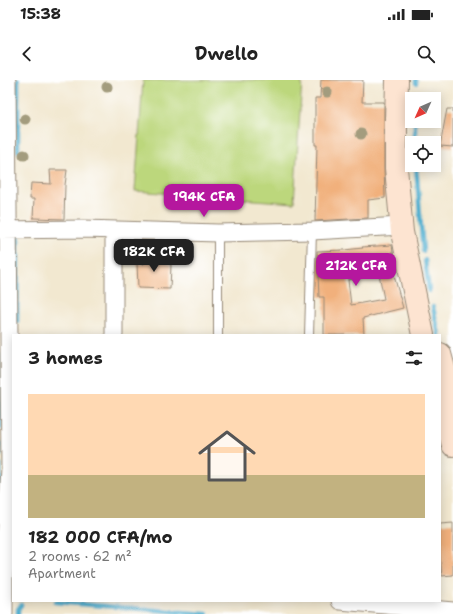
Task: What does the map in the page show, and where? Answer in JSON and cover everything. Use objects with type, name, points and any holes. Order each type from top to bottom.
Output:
[{"type":"main road","points":[[397,80],[396,168],[402,226],[423,334]]},
{"type":"main road","points":[[410,80],[408,120],[414,231],[421,277],[435,334]]},
{"type":"main road","points":[[441,359],[449,398],[453,445]]},
{"type":"street","points":[[4,614],[8,464],[4,350],[3,124],[7,80]]},
{"type":"street","points":[[4,230],[114,230],[218,233],[312,231],[402,226]]},
{"type":"street","points":[[114,230],[114,334]]},
{"type":"street","points":[[351,602],[453,611]]},
{"type":"lane","points":[[309,334],[312,231]]},
{"type":"lane","points":[[218,233],[218,334]]},
{"type":"green space","points":[[143,80],[302,80],[294,203],[135,191]]},
{"type":"building","points":[[321,80],[363,80],[362,102],[384,102],[385,198],[368,200],[368,218],[315,221],[317,145],[315,145],[315,98],[320,98]]},
{"type":"building","points":[[447,109],[453,109],[453,147],[441,146]]},
{"type":"building","points":[[50,170],[67,170],[64,219],[33,218],[34,199],[30,199],[31,183],[51,184]]},
{"type":"building","points":[[392,245],[396,272],[393,272],[403,308],[363,318],[364,334],[324,334],[324,297],[319,297],[317,251],[363,248],[362,247]],"holes":[[[379,274],[384,299],[351,305],[348,280]]]},
{"type":"building","points":[[148,254],[153,254],[171,265],[170,289],[138,288],[137,263],[144,264],[144,257]]},
{"type":"building","points":[[453,523],[453,575],[442,576],[441,524]]},
{"type":"waterway","points":[[18,80],[18,151]]},
{"type":"waterway","points":[[415,128],[415,136]]},
{"type":"waterway","points":[[417,172],[423,251]]},
{"type":"waterway","points":[[17,322],[18,236]]},
{"type":"waterway","points":[[425,260],[429,291]]},
{"type":"waterway","points":[[433,307],[439,334]]},
{"type":"waterway","points":[[441,342],[443,349]]},
{"type":"waterway","points":[[0,355],[0,428]]},
{"type":"waterway","points":[[0,444],[0,455]]},
{"type":"waterway","points":[[0,465],[0,499]]},
{"type":"waterway","points":[[55,602],[207,614]]},
{"type":"waterway","points":[[18,614],[18,609],[21,605]]}]
